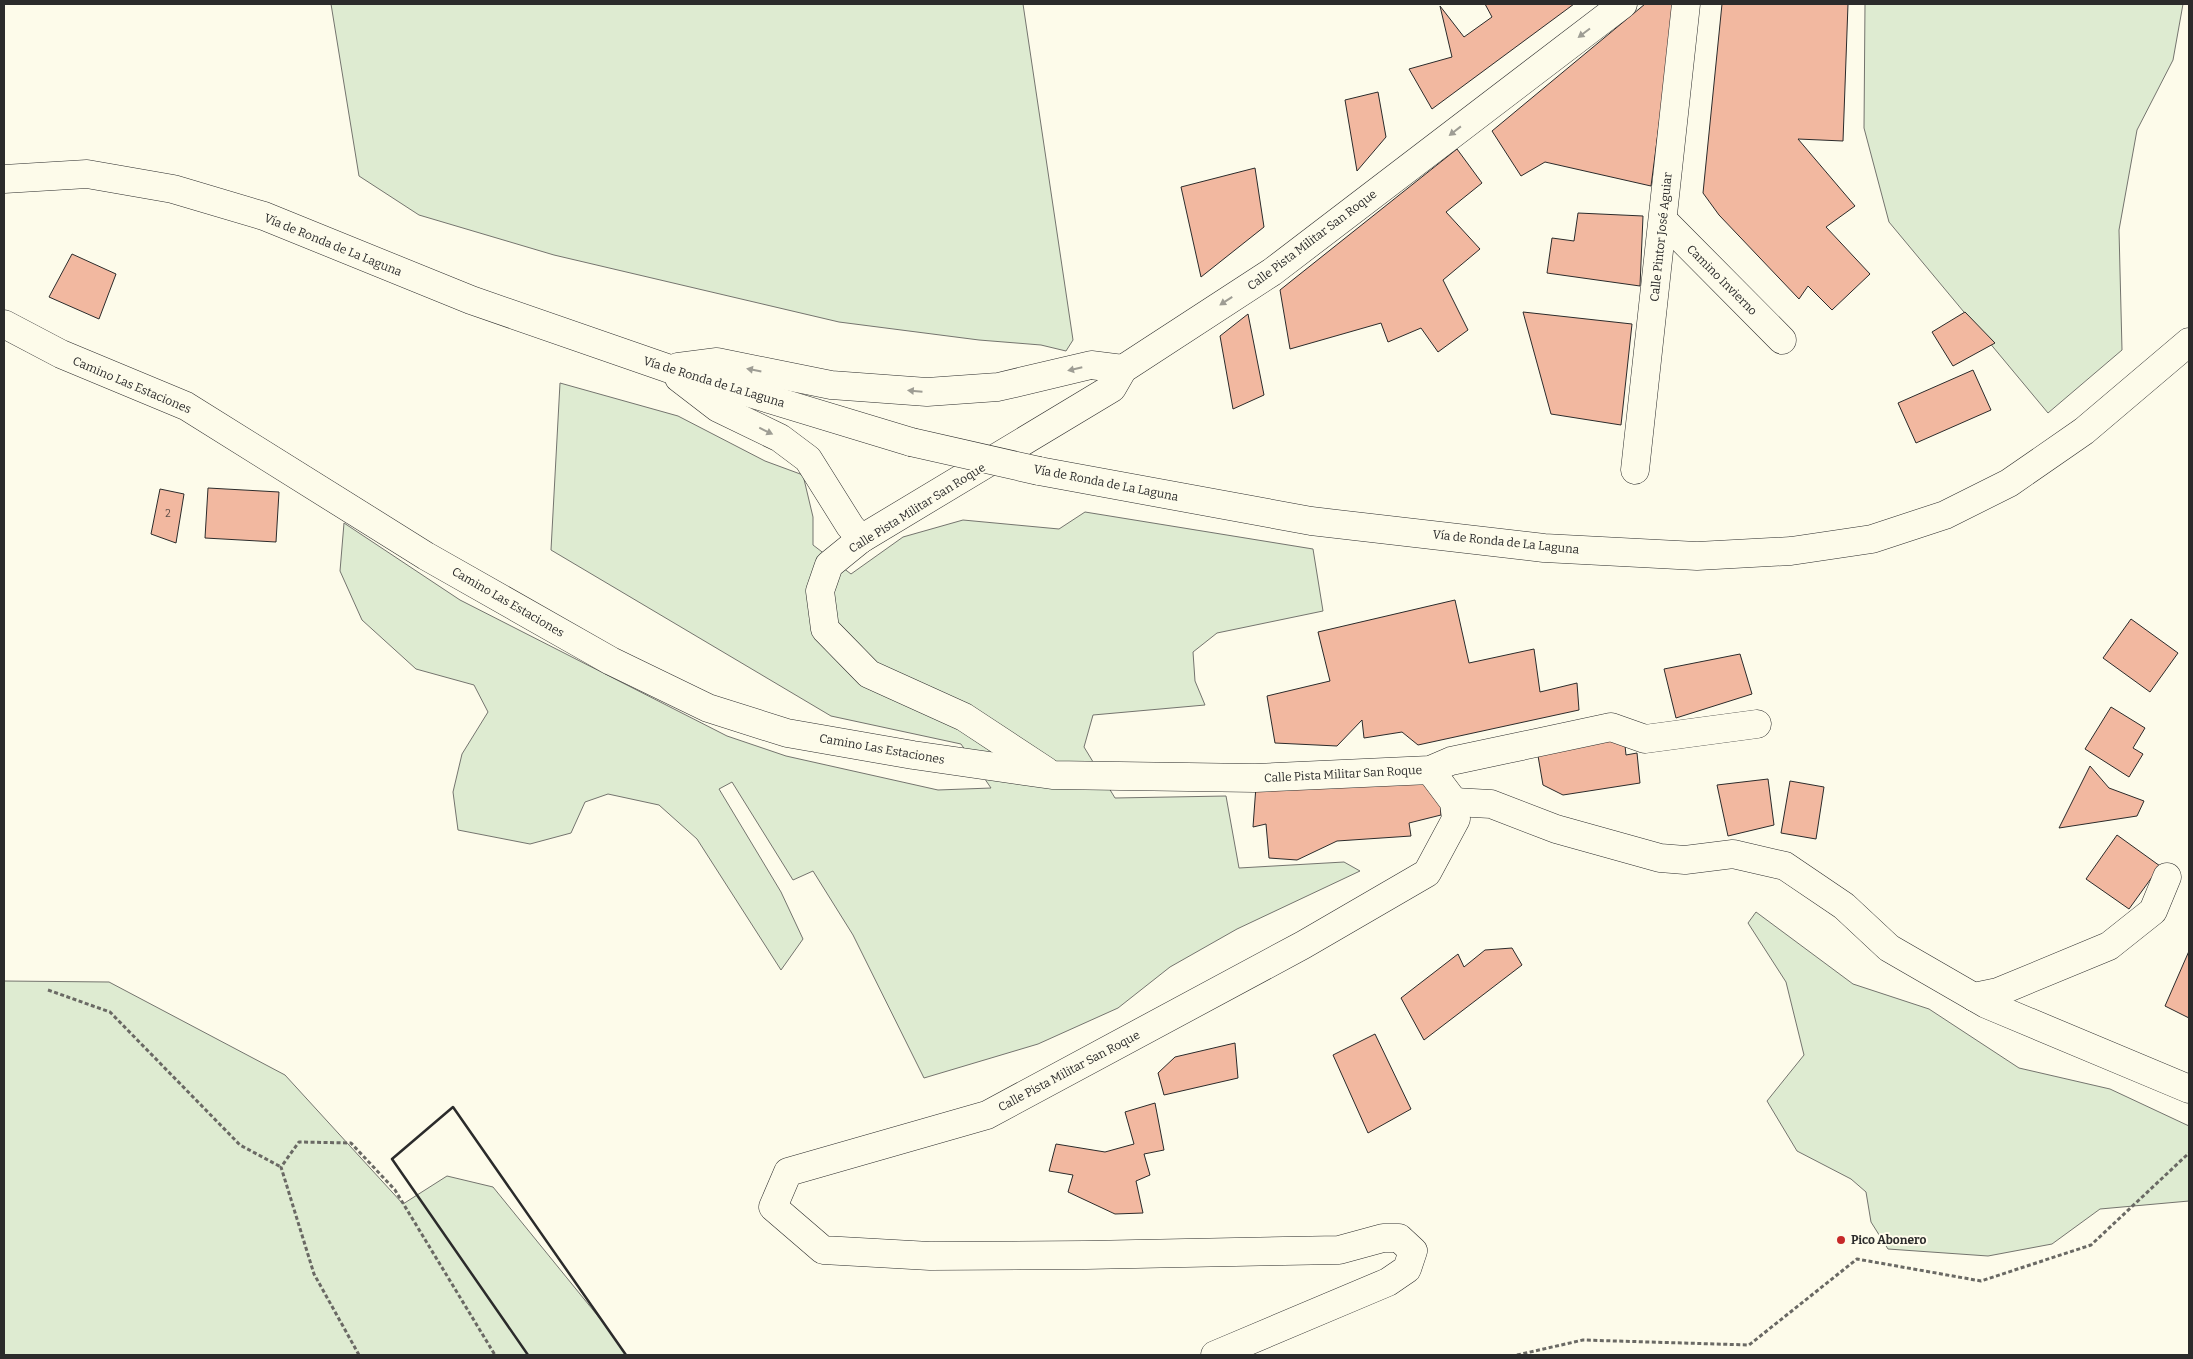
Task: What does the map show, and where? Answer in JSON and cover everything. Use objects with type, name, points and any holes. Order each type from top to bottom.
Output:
[{"type":"street","name":"Calle Pista Militar San Roque","points":[[1215,1355],[1388,1282],[1407,1269],[1413,1251],[1399,1238],[1383,1238],[1339,1250],[930,1256],[823,1250],[773,1207],[788,1172],[987,1115],[1303,945],[1427,873],[1456,819],[1454,802],[1430,770],[1255,778],[1052,775],[964,717],[869,674],[825,630],[820,591],[829,565],[861,539],[1112,388],[1123,369],[1272,272],[1623,4]]},
{"type":"street","name":"Calle Pintor José Aguiar","points":[[1635,470],[1686,4]]},
{"type":"street","name":"Vía de Ronda de La Laguna","points":[[4,179],[87,174],[173,189],[264,216],[471,300],[666,368],[911,442],[1039,471],[1311,521],[1534,547],[1697,556],[1791,551],[1881,536],[1945,515],[2008,483],[2084,431],[2189,342]]},
{"type":"street","name":"Camino Invierno","points":[[1663,220],[1782,340]]},
{"type":"street","name":"Camino Las Estaciones","points":[[4,324],[61,354],[186,406],[434,560],[611,661],[708,708],[786,733],[914,755],[1052,775]]},
{"type":"street","points":[[666,368],[716,362],[831,385],[927,392],[998,387],[1091,365],[1123,369]]},
{"type":"street","points":[[666,368],[718,408],[780,438],[808,459],[850,526],[861,539]]},
{"type":"street","points":[[1430,770],[1452,761],[1611,726],[1644,739],[1758,724]]},
{"type":"street","points":[[1454,802],[1490,804],[1556,829],[1660,858],[1685,860],[1733,854],[1785,866],[1844,906],[1889,948],[1986,1004],[2189,1089]]},
{"type":"street","points":[[1974,997],[1998,992],[2110,946],[2153,910],[2167,877]]},
{"type":"path","points":[[48,990],[110,1012],[240,1145],[281,1167],[314,1274],[359,1355]]},
{"type":"path","points":[[281,1167],[298,1142],[351,1143],[395,1190],[495,1355]]},
{"type":"path","points":[[1517,1355],[1583,1340],[1750,1345],[1857,1259],[1981,1281],[2091,1245],[2189,1153]]},
{"type":"green space","points":[[331,4],[1023,4],[1073,340],[1066,351],[1041,345],[979,340],[839,322],[554,255],[419,215],[359,176]]},
{"type":"green space","points":[[1865,4],[2183,4],[2173,60],[2137,130],[2119,230],[2122,350],[2048,413],[1889,222],[1864,128]]},
{"type":"green space","points":[[560,383],[678,416],[765,461],[803,475],[813,517],[813,545],[851,574],[903,537],[963,520],[1059,529],[1085,512],[1313,549],[1323,611],[1217,633],[1193,652],[1195,681],[1205,705],[1093,715],[1084,747],[1115,798],[1226,796],[1239,868],[1344,862],[1360,871],[1237,929],[1170,967],[1118,1008],[1038,1044],[924,1078],[853,935],[813,871],[793,880],[732,782],[719,789],[781,892],[803,939],[781,970],[697,839],[659,805],[608,794],[585,802],[571,833],[530,844],[458,830],[453,792],[462,754],[488,712],[474,685],[416,669],[362,620],[340,571],[344,523],[460,600],[727,736],[786,756],[938,790],[991,788],[961,744],[831,716],[551,550]]},
{"type":"green space","points":[[1756,912],[1853,984],[1929,1009],[2019,1068],[2110,1089],[2189,1126],[2189,1201],[2100,1209],[2052,1244],[1988,1256],[1888,1249],[1871,1222],[1866,1192],[1851,1179],[1797,1151],[1767,1101],[1804,1055],[1786,982],[1748,923]]},
{"type":"green space","points":[[4,981],[109,982],[285,1075],[403,1204],[447,1176],[493,1187],[606,1326],[626,1355],[4,1355]]},
{"type":"building","points":[[1485,4],[1574,4],[1432,109],[1409,69],[1452,57],[1440,6],[1464,37],[1492,17]]},
{"type":"building","points":[[1645,4],[1675,4],[1651,186],[1545,162],[1521,176],[1492,131]]},
{"type":"building","points":[[1722,4],[1848,4],[1843,141],[1798,139],[1855,206],[1826,227],[1870,274],[1832,310],[1808,286],[1799,299],[1719,215],[1703,193]]},
{"type":"building","points":[[1378,92],[1386,137],[1357,171],[1345,100]]},
{"type":"building","points":[[1457,149],[1482,183],[1446,212],[1480,249],[1443,280],[1468,330],[1438,352],[1421,328],[1388,342],[1381,323],[1290,349],[1280,290]]},
{"type":"building","points":[[1255,168],[1264,227],[1201,277],[1181,187]]},
{"type":"building","points":[[1578,213],[1643,216],[1640,286],[1547,273],[1552,238],[1574,241]]},
{"type":"building","points":[[72,254],[116,274],[99,319],[49,297]]},
{"type":"building","points":[[1523,312],[1632,324],[1621,425],[1551,414]]},
{"type":"building","points":[[1965,312],[1995,343],[1953,366],[1932,332]]},
{"type":"building","points":[[1248,314],[1264,395],[1233,409],[1220,336]]},
{"type":"building","points":[[1973,370],[1991,410],[1916,443],[1898,403]]},
{"type":"building","points":[[208,488],[279,492],[276,542],[205,538]]},
{"type":"building","points":[[160,489],[184,494],[176,543],[151,534]]},
{"type":"building","points":[[1455,600],[1469,663],[1534,649],[1540,692],[1577,683],[1579,710],[1418,745],[1402,732],[1364,738],[1362,720],[1337,746],[1275,743],[1267,696],[1330,681],[1318,632]]},
{"type":"building","points":[[2131,619],[2178,653],[2150,692],[2103,658]]},
{"type":"building","points":[[1740,654],[1752,694],[1676,718],[1664,669]]},
{"type":"building","points":[[2111,707],[2145,728],[2133,748],[2143,754],[2129,777],[2085,749]]},
{"type":"building","points":[[1624,736],[1626,755],[1637,753],[1640,783],[1563,795],[1543,785],[1537,750]]},
{"type":"building","points":[[2090,766],[2109,788],[2144,801],[2137,816],[2059,828]]},
{"type":"building","points":[[1768,779],[1774,825],[1728,836],[1717,785]]},
{"type":"building","points":[[1790,781],[1824,787],[1816,839],[1781,833]]},
{"type":"building","points":[[1428,782],[1440,799],[1441,815],[1409,823],[1411,836],[1337,841],[1297,860],[1269,858],[1266,824],[1253,827],[1256,786]]},
{"type":"building","points":[[2117,835],[2160,866],[2129,909],[2086,879]]},
{"type":"building","points":[[1512,948],[1522,965],[1424,1040],[1401,998],[1458,954],[1464,967],[1485,950]]},
{"type":"building","points":[[2189,951],[2189,1018],[2165,1006]]},
{"type":"building","points":[[1375,1034],[1411,1109],[1368,1133],[1333,1055]]},
{"type":"building","points":[[1235,1043],[1238,1078],[1164,1095],[1158,1073],[1175,1057]]},
{"type":"building","points":[[1155,1103],[1164,1150],[1144,1154],[1150,1175],[1136,1181],[1143,1213],[1115,1214],[1068,1192],[1073,1175],[1049,1171],[1056,1144],[1105,1152],[1134,1144],[1125,1112]]},
{"type":"wall","points":[[528,1355],[392,1159],[453,1107],[626,1355]]},
{"type":"place","name":"Pico Abonero","points":[[1841,1240]]}]
